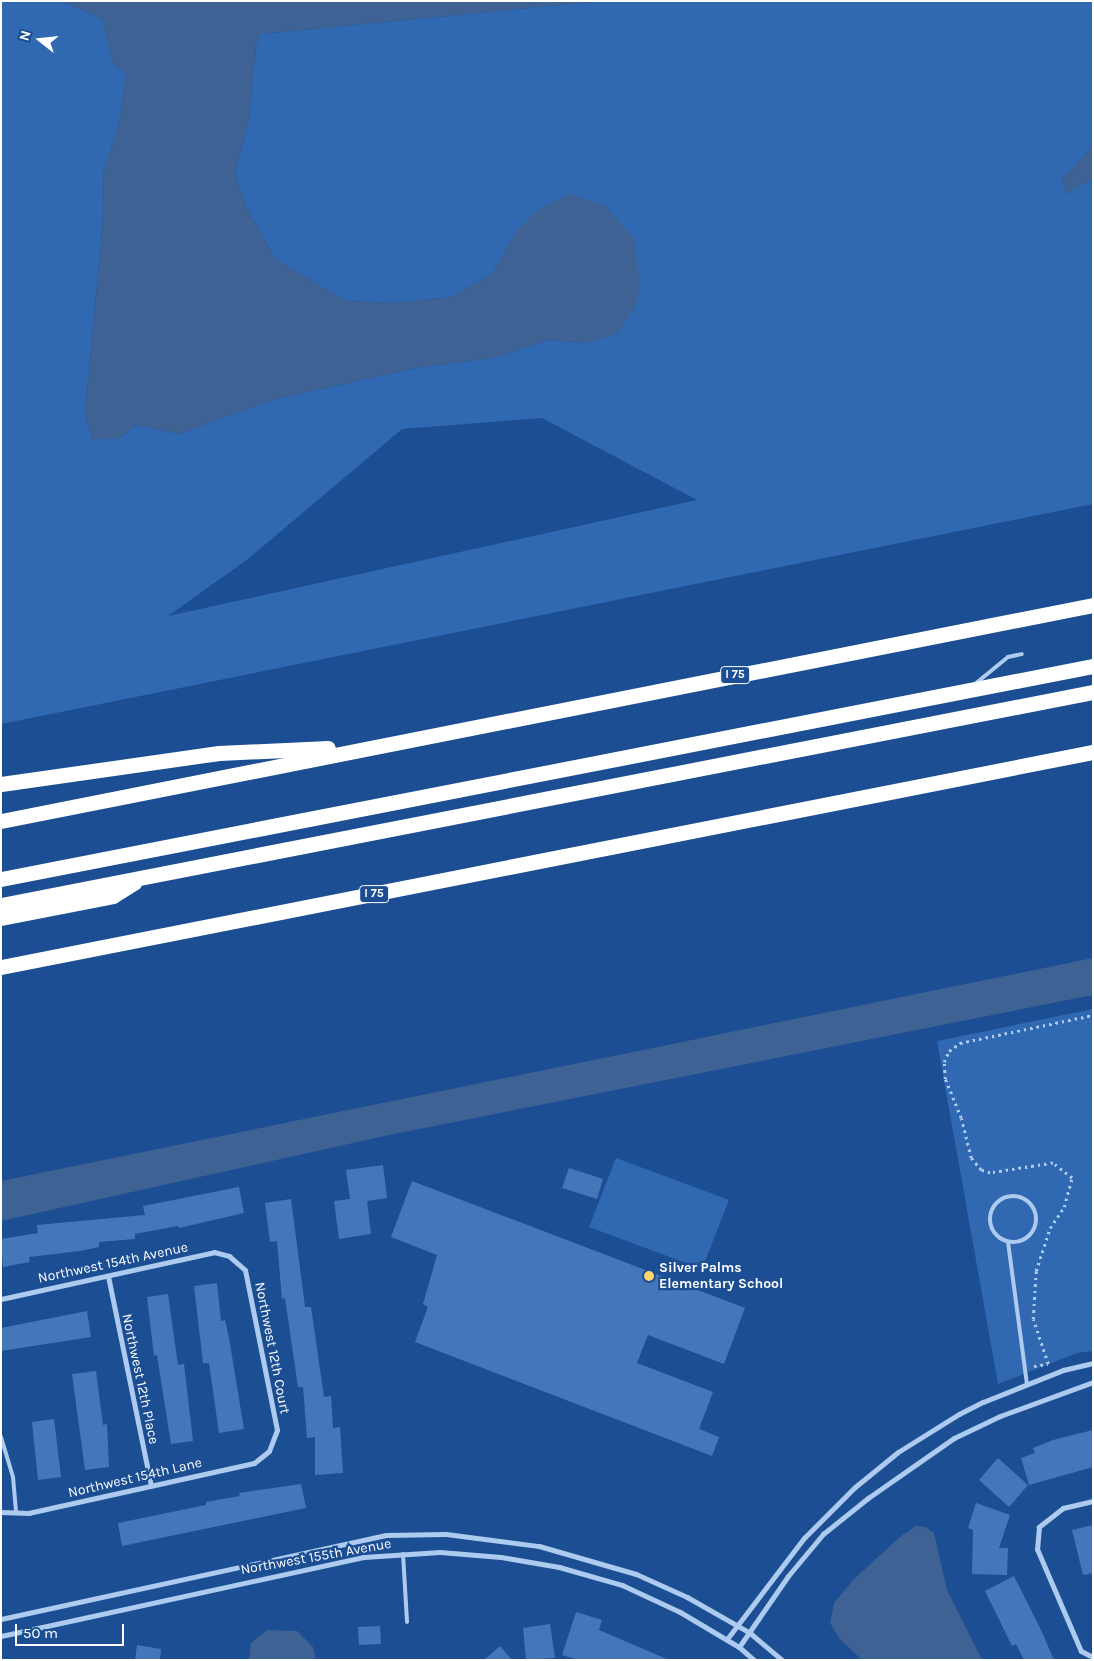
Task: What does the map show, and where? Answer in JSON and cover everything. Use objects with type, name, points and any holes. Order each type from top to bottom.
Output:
[{"type":"highway","name":"I 75","points":[[1,821],[1093,605]]},
{"type":"highway","points":[[1,879],[1093,666]]},
{"type":"highway","points":[[1,905],[1093,692]]},
{"type":"highway","points":[[1,784],[219,753],[377,746]]},
{"type":"highway","name":"I 75","points":[[1,967],[1093,752]]},
{"type":"highway","points":[[1,918],[113,896],[142,878]]},
{"type":"street","name":"Northwest 154th Avenue","points":[[1,1299],[214,1252],[229,1256]]},
{"type":"street","name":"Northwest 12th Court","points":[[229,1256],[245,1270],[277,1430],[269,1452]]},
{"type":"street","name":"Northwest 12th Place","points":[[108,1276],[151,1486]]},
{"type":"street","points":[[727,1639],[804,1538],[855,1487],[898,1452],[959,1414],[1063,1370],[1093,1363]]},
{"type":"street","points":[[740,1647],[788,1576],[823,1534],[868,1498],[954,1438],[1000,1416],[1093,1382]]},
{"type":"street","name":"Northwest 154th Lane","points":[[1,1512],[28,1513],[254,1463],[269,1452]]},
{"type":"street","points":[[1093,1501],[1063,1508],[1038,1527],[1037,1549],[1081,1651],[1093,1657]]},
{"type":"street","name":"Northwest 155th Avenue","points":[[1,1619],[278,1557],[406,1533],[504,1540],[583,1557],[670,1590],[750,1633],[782,1660]]},
{"type":"street","name":"Northwest 155th Avenue","points":[[1,1636],[246,1580],[364,1557],[440,1552],[501,1557],[568,1570],[622,1584],[727,1639],[740,1647],[754,1660]]},
{"type":"lane","points":[[969,690],[986,672],[1008,657],[1022,654]]},
{"type":"lane","points":[[1008,1242],[1026,1238],[1036,1224],[1033,1206],[1018,1196],[1001,1199],[991,1214],[993,1231],[1008,1242],[1027,1385]]},
{"type":"lane","points":[[1,1437],[13,1477],[16,1513]]},
{"type":"lane","points":[[403,1554],[407,1622]]},
{"type":"path","points":[[1025,1368],[1048,1364],[1033,1319],[1036,1271],[1050,1228],[1064,1207],[1072,1178],[1053,1163],[990,1173],[981,1170],[971,1158],[961,1118],[946,1079],[944,1062],[949,1051],[960,1043],[1093,1015]]},
{"type":"shaded area","points":[[1,1],[62,1],[102,19],[113,63],[126,73],[119,124],[103,173],[104,209],[85,414],[92,439],[119,439],[136,425],[179,434],[272,400],[416,368],[493,358],[548,340],[588,343],[517,230],[492,274],[451,297],[394,303],[346,301],[274,258],[246,206],[235,173],[249,120],[256,46],[261,34],[602,1],[1093,1],[1093,146],[1062,180],[1066,194],[1093,178],[1093,504],[1,724]],"holes":[[[542,418],[697,500],[168,616],[248,559],[402,429]]]},
{"type":"shaded area","points":[[63,1],[602,1],[261,34],[256,46],[249,120],[235,173],[246,206],[274,258],[346,301],[394,303],[451,297],[492,274],[517,230],[538,210],[569,194],[604,205],[634,238],[640,281],[637,304],[618,333],[588,343],[548,340],[493,358],[416,368],[272,400],[179,434],[136,425],[119,439],[92,439],[85,414],[104,209],[103,173],[119,124],[126,73],[113,63],[102,19]]},
{"type":"shaded area","points":[[1093,146],[1093,178],[1066,194],[1062,180]]},
{"type":"shaded area","points":[[1093,958],[1093,995],[389,1135],[1,1221],[1,1181]]},
{"type":"shaded area","points":[[1093,1009],[1093,1351],[1077,1353],[998,1384],[937,1041]]},
{"type":"shaded area","points":[[616,1158],[729,1200],[702,1269],[589,1227]]},
{"type":"shaded area","points":[[916,1526],[926,1527],[934,1533],[947,1590],[982,1660],[862,1660],[840,1639],[830,1623],[834,1603],[853,1580],[901,1536]]},
{"type":"shaded area","points":[[267,1630],[297,1631],[313,1647],[316,1660],[249,1660],[251,1643]]},
{"type":"building","points":[[383,1165],[387,1198],[367,1201],[371,1234],[339,1239],[334,1201],[350,1199],[346,1170]]},
{"type":"building","points":[[569,1168],[603,1179],[597,1199],[562,1188]]},
{"type":"building","points":[[412,1181],[745,1308],[724,1364],[648,1335],[637,1363],[713,1392],[699,1429],[719,1437],[712,1456],[415,1342],[428,1307],[423,1304],[437,1255],[391,1237]]},
{"type":"building","points":[[239,1187],[244,1213],[179,1228],[178,1226],[135,1234],[135,1239],[99,1242],[99,1247],[80,1251],[29,1257],[30,1262],[3,1267],[1,1239],[38,1233],[37,1225],[145,1215],[143,1206]]},
{"type":"building","points":[[291,1199],[305,1307],[311,1307],[324,1397],[331,1396],[333,1428],[340,1427],[343,1473],[315,1475],[315,1437],[307,1438],[303,1387],[298,1387],[285,1298],[282,1299],[277,1241],[270,1242],[265,1203]]},
{"type":"building","points":[[217,1283],[221,1321],[225,1320],[229,1338],[244,1429],[219,1433],[209,1363],[203,1363],[194,1286]]},
{"type":"building","points":[[168,1294],[178,1365],[184,1364],[193,1441],[171,1444],[157,1355],[154,1356],[147,1297]]},
{"type":"building","points":[[87,1311],[91,1337],[1,1351],[1,1328]]},
{"type":"building","points":[[96,1371],[103,1425],[107,1424],[109,1467],[85,1470],[72,1374]]},
{"type":"building","points":[[54,1419],[61,1477],[38,1480],[32,1422]]},
{"type":"building","points":[[1093,1430],[1093,1467],[1029,1485],[1021,1458],[1035,1453],[1033,1448],[1053,1440]]},
{"type":"building","points":[[998,1458],[1028,1485],[1009,1507],[979,1480]]},
{"type":"building","points":[[301,1484],[306,1508],[122,1546],[118,1523],[206,1505],[206,1502],[240,1496],[239,1493]]},
{"type":"building","points":[[976,1503],[1010,1515],[999,1548],[1008,1548],[1007,1575],[972,1574],[973,1530],[968,1528]]},
{"type":"building","points":[[1093,1525],[1093,1573],[1083,1575],[1072,1530]]},
{"type":"building","points":[[1014,1576],[1054,1660],[1024,1660],[1016,1644],[1012,1646],[985,1591]]},
{"type":"building","points":[[576,1612],[602,1620],[599,1630],[669,1660],[578,1660],[562,1655]]},
{"type":"building","points":[[550,1624],[555,1658],[526,1660],[523,1628]]},
{"type":"building","points":[[380,1626],[381,1644],[359,1645],[358,1627]]},
{"type":"building","points":[[137,1645],[161,1649],[160,1660],[135,1660]]},
{"type":"building","points":[[500,1646],[512,1660],[484,1660]]},
{"type":"place","name":"Silver Palms Elementary School","points":[[649,1276]]}]
